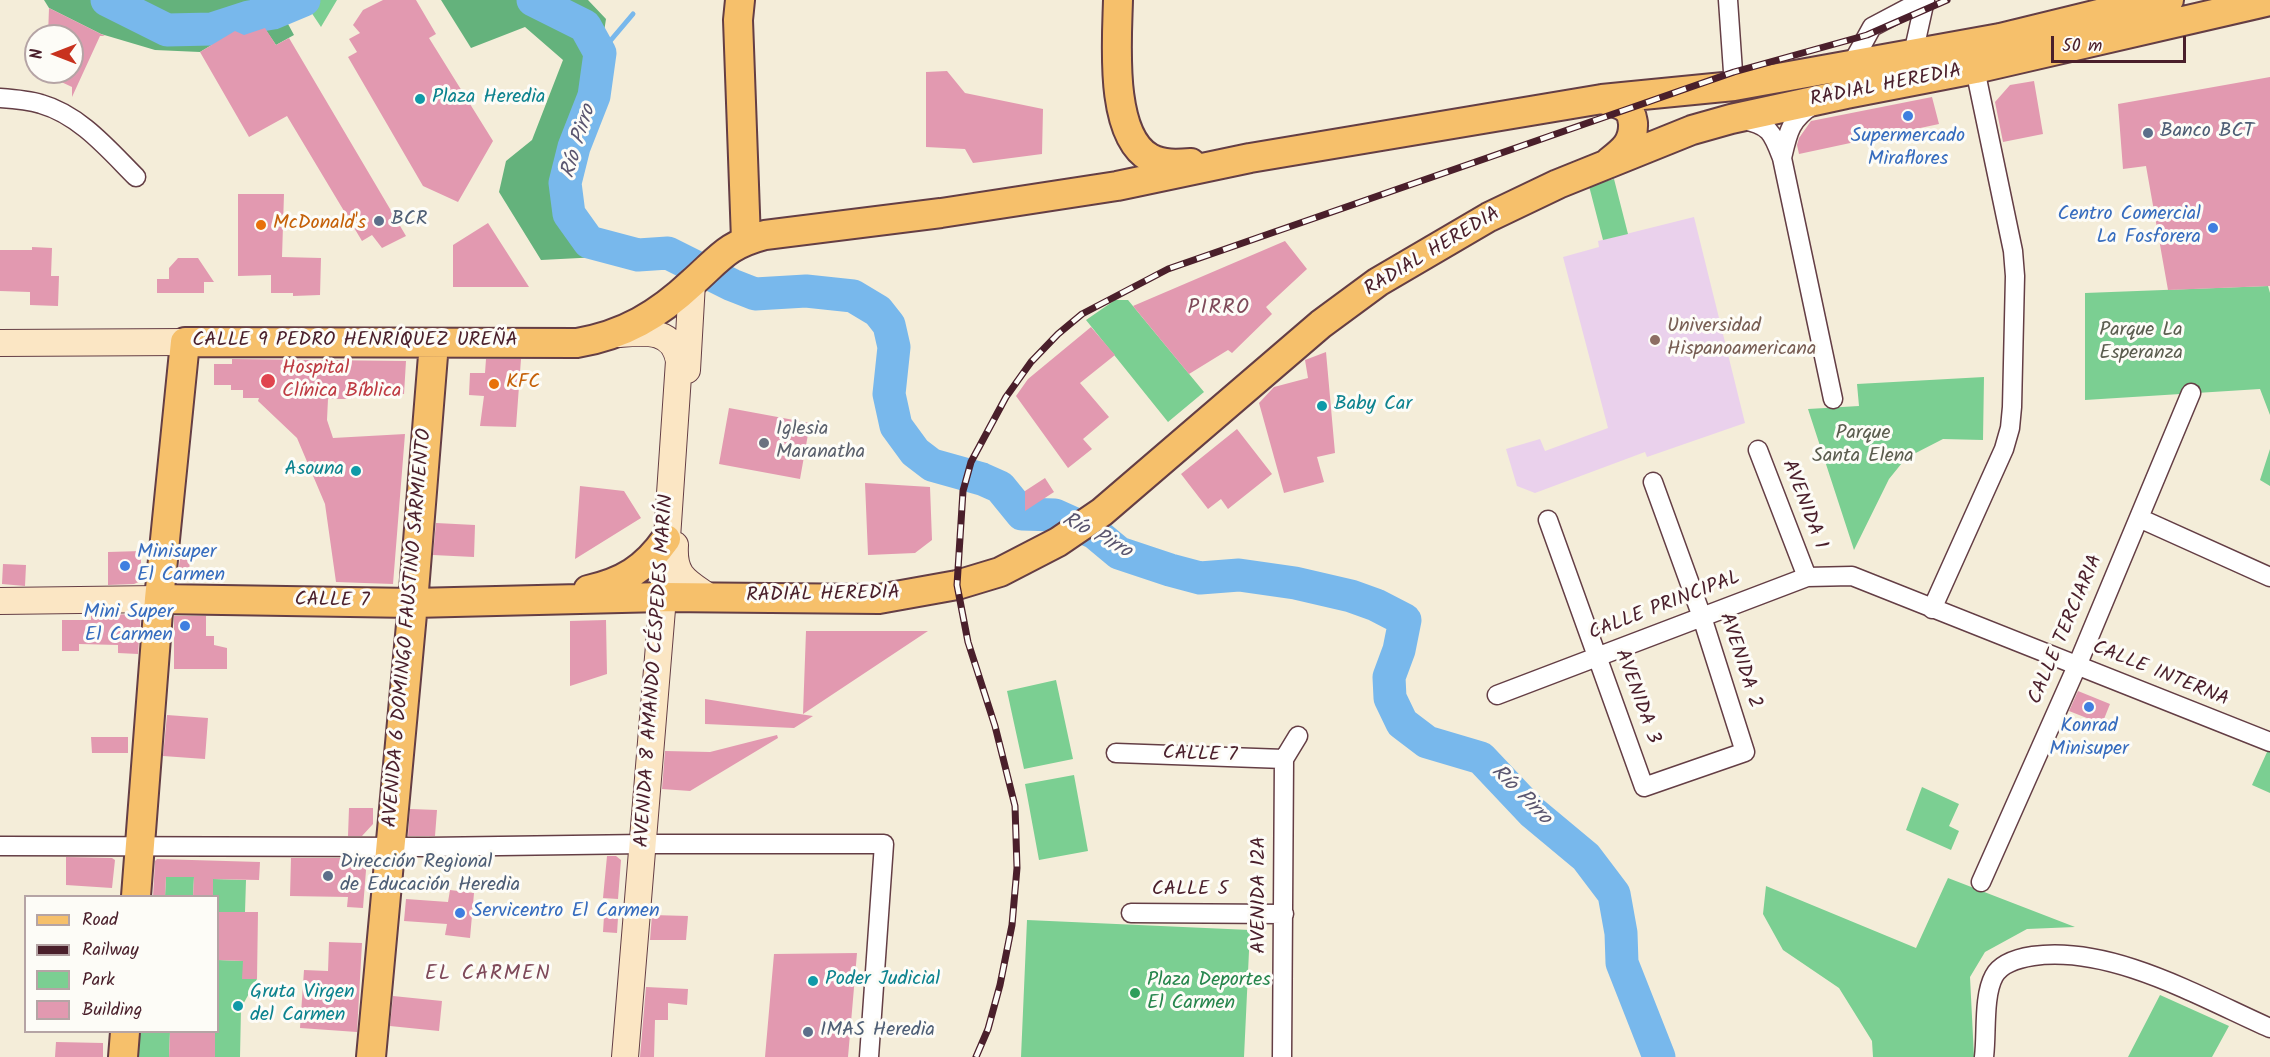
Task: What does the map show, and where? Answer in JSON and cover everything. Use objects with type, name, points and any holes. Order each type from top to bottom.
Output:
[{"type":"main road","points":[[694,281],[735,246],[740,0]]},
{"type":"main road","points":[[1118,0],[1117,53],[1120,93],[1126,127],[1135,145],[1150,158],[1164,163],[1179,164],[1250,158]]},
{"type":"main road","points":[[2169,12],[2172,18],[2179,13],[2219,0]]},
{"type":"main road","name":"RADIAL HEREDIA","points":[[735,246],[765,235],[941,213],[1117,186],[1250,158],[1602,99],[1734,86],[2169,12],[2270,2]]},
{"type":"main road","name":"RADIAL HEREDIA","points":[[663,597],[879,599],[957,585],[1000,572],[1058,542],[1102,512],[1320,324],[1378,282],[1489,217],[1558,184],[1692,130],[1731,119],[1975,69],[2169,12]]},
{"type":"main road","points":[[1731,119],[1762,104],[1894,78],[1905,71],[1913,54],[1960,57],[1968,61],[1975,69]]},
{"type":"main road","points":[[1602,99],[1619,104],[1628,110],[1632,116],[1633,128],[1631,141],[1626,150],[1603,167]]},
{"type":"main road","name":"CALLE 9 PEDRO HENRÍQUEZ UREÑA","points":[[185,342],[577,343],[618,333],[648,318],[694,281]]},
{"type":"main road","points":[[136,895],[159,599],[185,342]]},
{"type":"main road","name":"AVENIDA 6 DOMINGO FAUSTINO SARMIENTO","points":[[371,1057],[413,603],[434,343]]},
{"type":"main road","points":[[557,598],[611,585],[646,564],[666,539]]},
{"type":"main road","name":"CALLE 7","points":[[159,599],[413,603],[663,597]]},
{"type":"main road","points":[[123,1057],[125,1033]]},
{"type":"street","points":[[1728,0],[1734,86]]},
{"type":"street","points":[[1913,54],[1924,0]]},
{"type":"street","points":[[1851,65],[1872,27],[1924,0]]},
{"type":"street","points":[[1932,609],[2004,449],[2010,428],[2015,308],[2013,251],[1975,69]]},
{"type":"street","points":[[1782,158],[1788,132],[1795,119],[1834,97]]},
{"type":"street","points":[[0,98],[43,104],[75,120],[136,177]]},
{"type":"street","points":[[1731,119],[1753,122],[1765,127],[1773,134],[1782,158],[1833,399]]},
{"type":"street","name":"AVENIDA 8 AMANDO CÉSPEDES MARÍN","points":[[694,281],[674,561],[678,572],[685,580],[709,597]]},
{"type":"street","name":"AVENIDA 8 AMANDO CÉSPEDES MARÍN","points":[[618,333],[646,332],[669,339],[676,348],[679,361],[644,844],[625,1057]]},
{"type":"street","name":"CALLE 9 PEDRO HENRÍQUEZ UREÑA","points":[[0,343],[185,342]]},
{"type":"street","name":"CALLE TERCIARIA","points":[[1981,882],[2192,393]]},
{"type":"street","name":"AVENIDA 1","points":[[1758,450],[1807,577]]},
{"type":"street","name":"AVENIDA 2","points":[[1644,787],[1745,752],[1702,617],[1653,483]]},
{"type":"street","points":[[2139,518],[2270,577]]},
{"type":"street","name":"AVENIDA 3","points":[[1548,520],[1644,787]]},
{"type":"street","name":"CALLE PRINCIPAL","points":[[1497,695],[1807,577],[1852,576],[1900,596]]},
{"type":"street","name":"CALLE INTERNA","points":[[1900,596],[2270,742]]},
{"type":"street","name":"CALLE 7","points":[[0,601],[159,599]]},
{"type":"street","points":[[1284,759],[1298,736]]},
{"type":"street","name":"CALLE 7","points":[[1116,753],[1284,759]]},
{"type":"street","name":"AVENIDA 12A","points":[[1282,1057],[1284,759]]},
{"type":"street","points":[[0,846],[884,844],[869,1057]]},
{"type":"street","name":"CALLE 5","points":[[1131,913],[1284,914]]},
{"type":"street","points":[[1984,1057],[1989,994],[1994,976],[2000,969],[2019,958],[2041,955],[2063,953],[2102,958],[2159,978],[2270,1028]]},
{"type":"shaded area","name":"Universidad Hispanoamericana","points":[[1694,217],[1745,423],[1647,457],[1645,452],[1535,493],[1517,486],[1506,449],[1540,439],[1545,451],[1608,428],[1563,257],[1599,247],[1598,241]]},
{"type":"green space","points":[[44,0],[275,0],[294,35],[276,45],[265,29],[244,35],[235,31],[200,52],[155,50],[101,34],[49,8]]},
{"type":"green space","points":[[303,0],[337,0],[321,27]]},
{"type":"green space","points":[[441,0],[588,0],[606,19],[594,96],[574,147],[565,183],[569,214],[589,242],[638,255],[541,260],[499,192],[506,161],[532,140],[563,60],[525,27],[471,48]]},
{"type":"green space","points":[[1614,179],[1628,234],[1603,240],[1589,186]]},
{"type":"green space","name":"Parque La Esperanza","points":[[2268,286],[2270,293],[2270,415],[2260,389],[2085,400],[2085,293]]},
{"type":"green space","points":[[1115,300],[1128,300],[1204,392],[1168,422],[1086,320]]},
{"type":"green space","name":"Parque Santa Elena","points":[[1984,377],[1983,440],[1943,439],[1906,458],[1889,479],[1854,550],[1808,409],[1859,406],[1857,384]]},
{"type":"green space","points":[[2270,449],[2270,486],[2260,480]]},
{"type":"green space","points":[[1056,680],[1073,759],[1024,769],[1007,691]]},
{"type":"green space","points":[[2268,750],[2270,752],[2270,793],[2252,785]]},
{"type":"green space","points":[[1074,775],[1088,851],[1039,860],[1025,784]]},
{"type":"green space","points":[[1922,787],[1959,804],[1949,826],[1959,831],[1951,850],[1906,830]]},
{"type":"green space","points":[[166,877],[194,877],[193,895],[165,895]]},
{"type":"green space","points":[[1948,878],[2075,927],[2027,929],[1985,952],[1970,977],[1974,1057],[1873,1057],[1872,1041],[1839,988],[1783,950],[1763,914],[1766,886],[1916,948]]},
{"type":"green space","points":[[213,879],[246,880],[245,912],[219,912],[219,895],[213,895]]},
{"type":"green space","name":"Plaza Deportes El Carmen","points":[[1027,920],[1250,930],[1244,1057],[1021,1057]]},
{"type":"green space","points":[[219,960],[243,961],[257,979],[241,1008],[240,1057],[215,1057],[215,1033],[219,1033]]},
{"type":"green space","points":[[2160,995],[2229,1026],[2212,1057],[2128,1057]]},
{"type":"green space","points":[[134,1033],[170,1033],[169,1057],[132,1057]]},
{"type":"building","name":"Plaza Heredia","points":[[383,0],[416,0],[436,34],[429,38],[493,141],[458,202],[423,186],[348,57],[357,52],[349,39],[360,33],[353,25],[363,10]]},
{"type":"building","points":[[49,8],[81,24],[48,24]]},
{"type":"building","points":[[84,26],[105,36],[100,36],[84,71]]},
{"type":"building","points":[[265,28],[276,45],[289,38],[406,236],[382,248],[372,235],[362,241],[287,116],[249,137],[200,52],[235,31],[244,35]]},
{"type":"building","points":[[947,71],[965,93],[1043,109],[1042,154],[973,163],[965,149],[926,147],[926,72]]},
{"type":"building","name":"Centro Comercial La Fosforera","points":[[2270,77],[2270,286],[2168,290],[2146,166],[2123,169],[2118,104]]},
{"type":"building","points":[[2034,81],[2043,134],[2003,142],[1995,102],[2010,85]]},
{"type":"building","points":[[66,84],[78,84],[72,97],[72,87]]},
{"type":"building","points":[[1932,97],[1939,124],[1799,154],[1797,145],[1799,138],[1811,121]]},
{"type":"building","name":"McDonald's","points":[[238,194],[284,194],[282,257],[321,258],[320,295],[293,296],[293,293],[271,293],[271,275],[238,276]]},
{"type":"building","points":[[488,223],[529,287],[453,287],[453,245]]},
{"type":"building","points":[[1285,241],[1307,269],[1266,307],[1272,314],[1232,353],[1228,350],[1189,374],[1133,306]]},
{"type":"building","points":[[32,247],[52,248],[51,276],[59,276],[58,306],[30,305],[30,292],[0,291],[0,250],[32,250]]},
{"type":"building","points":[[178,258],[198,258],[214,282],[204,282],[204,293],[157,293],[157,279],[169,279],[169,268]]},
{"type":"building","points":[[1091,327],[1115,355],[1080,383],[1109,417],[1083,439],[1092,449],[1068,468],[1016,396],[1028,379]]},
{"type":"building","points":[[1326,352],[1335,453],[1317,457],[1324,482],[1284,493],[1259,403],[1274,387],[1308,378],[1305,360]]},
{"type":"building","name":"Asouna","points":[[232,359],[406,361],[404,394],[352,392],[352,399],[328,399],[327,420],[333,438],[405,434],[393,584],[336,582],[325,504],[297,438],[258,401],[259,398],[243,398],[243,390],[231,390],[231,385],[214,385],[214,364],[232,364]]},
{"type":"building","name":"KFC","points":[[486,359],[521,359],[516,427],[480,426],[484,396],[469,395],[470,373],[485,373]]},
{"type":"building","name":"Iglesia Maranatha","points":[[729,408],[810,423],[800,479],[719,464]]},
{"type":"building","points":[[1237,429],[1272,474],[1228,509],[1221,499],[1208,509],[1181,474]]},
{"type":"building","points":[[1045,478],[1054,492],[1025,511],[1025,491]]},
{"type":"building","points":[[865,483],[930,487],[932,540],[915,553],[868,555]]},
{"type":"building","points":[[580,486],[624,491],[641,518],[575,559]]},
{"type":"building","points":[[436,523],[475,525],[474,557],[433,555]]},
{"type":"building","name":"Minisuper El Carmen","points":[[141,551],[141,581],[134,584],[108,585],[108,552]]},
{"type":"building","points":[[180,559],[190,559],[189,573],[178,573]]},
{"type":"building","points":[[3,564],[26,565],[25,586],[2,584]]},
{"type":"building","points":[[141,614],[138,654],[118,653],[118,645],[79,644],[79,651],[62,651],[62,620],[91,620],[91,615]]},
{"type":"building","points":[[174,616],[206,616],[206,636],[214,636],[214,645],[227,648],[227,669],[174,669]]},
{"type":"building","points":[[606,620],[607,674],[570,686],[570,621]]},
{"type":"building","points":[[806,631],[928,631],[803,714]]},
{"type":"building","name":"Konrad Minisuper","points":[[2078,691],[2110,704],[2102,724],[2069,711]]},
{"type":"building","points":[[705,699],[813,716],[794,728],[705,724]]},
{"type":"building","points":[[167,715],[208,718],[205,759],[163,756]]},
{"type":"building","points":[[777,735],[778,738],[690,791],[662,789],[665,751],[710,752]]},
{"type":"building","points":[[91,737],[128,737],[128,753],[92,753]]},
{"type":"building","points":[[349,808],[373,808],[373,824],[362,836],[348,836]]},
{"type":"building","points":[[410,809],[437,810],[435,836],[408,836]]},
{"type":"building","points":[[607,856],[616,856],[621,860],[618,899],[603,898]]},
{"type":"building","points":[[66,857],[112,858],[115,860],[112,888],[66,885]]},
{"type":"building","name":"Dirección Regional de Educación Heredia","points":[[291,858],[367,858],[363,908],[347,907],[348,897],[290,896]]},
{"type":"building","points":[[157,859],[260,862],[259,880],[213,879],[213,895],[193,895],[194,877],[166,877],[165,895],[153,895]]},
{"type":"building","points":[[450,890],[474,893],[470,938],[445,935],[447,924],[404,921],[406,899],[448,902]]},
{"type":"building","points":[[219,912],[258,912],[257,979],[242,979],[243,961],[219,960]]},
{"type":"building","points":[[652,915],[688,916],[686,940],[650,940]]},
{"type":"building","points":[[604,916],[618,918],[617,933],[603,932]]},
{"type":"building","points":[[329,942],[362,943],[357,1032],[300,1028],[304,970],[328,971]]},
{"type":"building","points":[[857,953],[848,1057],[765,1057],[774,954]]},
{"type":"building","points":[[646,987],[688,989],[687,1005],[668,1003],[668,1020],[655,1020],[654,1057],[640,1057]]},
{"type":"building","points":[[393,996],[442,1001],[439,1031],[390,1026]]},
{"type":"building","points":[[170,1033],[215,1033],[215,1057],[169,1057]]},
{"type":"building","points":[[56,1042],[103,1043],[103,1057],[55,1057]]},
{"type":"waterway","name":"Río Pirro","points":[[107,0],[167,30],[212,29],[249,17],[273,13],[304,0]]},
{"type":"waterway","name":"Río Pirro","points":[[533,0],[585,26],[600,53],[594,96],[574,147],[565,183],[569,214],[589,242],[638,255],[668,253],[755,294],[806,291],[853,296],[878,311],[889,325],[894,347],[889,394],[896,426],[915,452],[932,465],[982,479],[1000,487],[1022,514],[1055,515],[1095,533],[1119,553],[1170,570],[1200,578],[1239,575],[1295,583],[1351,596],[1376,605],[1405,620],[1399,650],[1389,677],[1390,698],[1402,723],[1427,742],[1481,758],[1532,812],[1586,857],[1614,894],[1621,933],[1622,963],[1659,1057]]},
{"type":"waterway","points":[[600,53],[633,14]]},
{"type":"railway","points":[[976,1057],[988,1029],[1000,985],[1012,925],[1017,868],[1015,806],[995,726],[968,642],[957,585],[963,491],[971,462],[1006,397],[1031,362],[1058,334],[1082,314],[1168,269],[1734,72],[1867,35],[1947,0]]},
{"type":"place","name":"Plaza Heredia","points":[[420,99]]},
{"type":"place","name":"Supermercado Miraflores","points":[[1908,116]]},
{"type":"place","name":"Banco BCT","points":[[2148,133]]},
{"type":"place","name":"BCR","points":[[379,221]]},
{"type":"place","name":"McDonald's","points":[[261,225]]},
{"type":"place","name":"Centro Comercial La Fosforera","points":[[2213,228]]},
{"type":"place","name":"Universidad Hispanoamericana","points":[[1655,340]]},
{"type":"place","name":"Hospital Clínica Bíblica","points":[[268,381]]},
{"type":"place","name":"KFC","points":[[494,384]]},
{"type":"place","name":"Baby Car","points":[[1322,406]]},
{"type":"place","name":"Iglesia Maranatha","points":[[764,443]]},
{"type":"place","name":"Asouna","points":[[356,471]]},
{"type":"place","name":"Minisuper El Carmen","points":[[125,566]]},
{"type":"place","name":"Mini Super El Carmen","points":[[185,626]]},
{"type":"place","name":"Konrad Minisuper","points":[[2089,707]]},
{"type":"place","name":"Dirección Regional de Educación Heredia","points":[[328,876]]},
{"type":"place","name":"Servicentro El Carmen","points":[[460,913]]},
{"type":"place","name":"Poder Judicial","points":[[813,981]]},
{"type":"place","name":"Plaza Deportes El Carmen","points":[[1135,993]]},
{"type":"place","name":"Gruta Virgen del Carmen","points":[[238,1006]]},
{"type":"place","name":"IMAS Heredia","points":[[808,1032]]},
{"type":"district","name":"PIRRO","points":[[1219,309]]},
{"type":"district","name":"EL CARMEN","points":[[488,975]]}]
